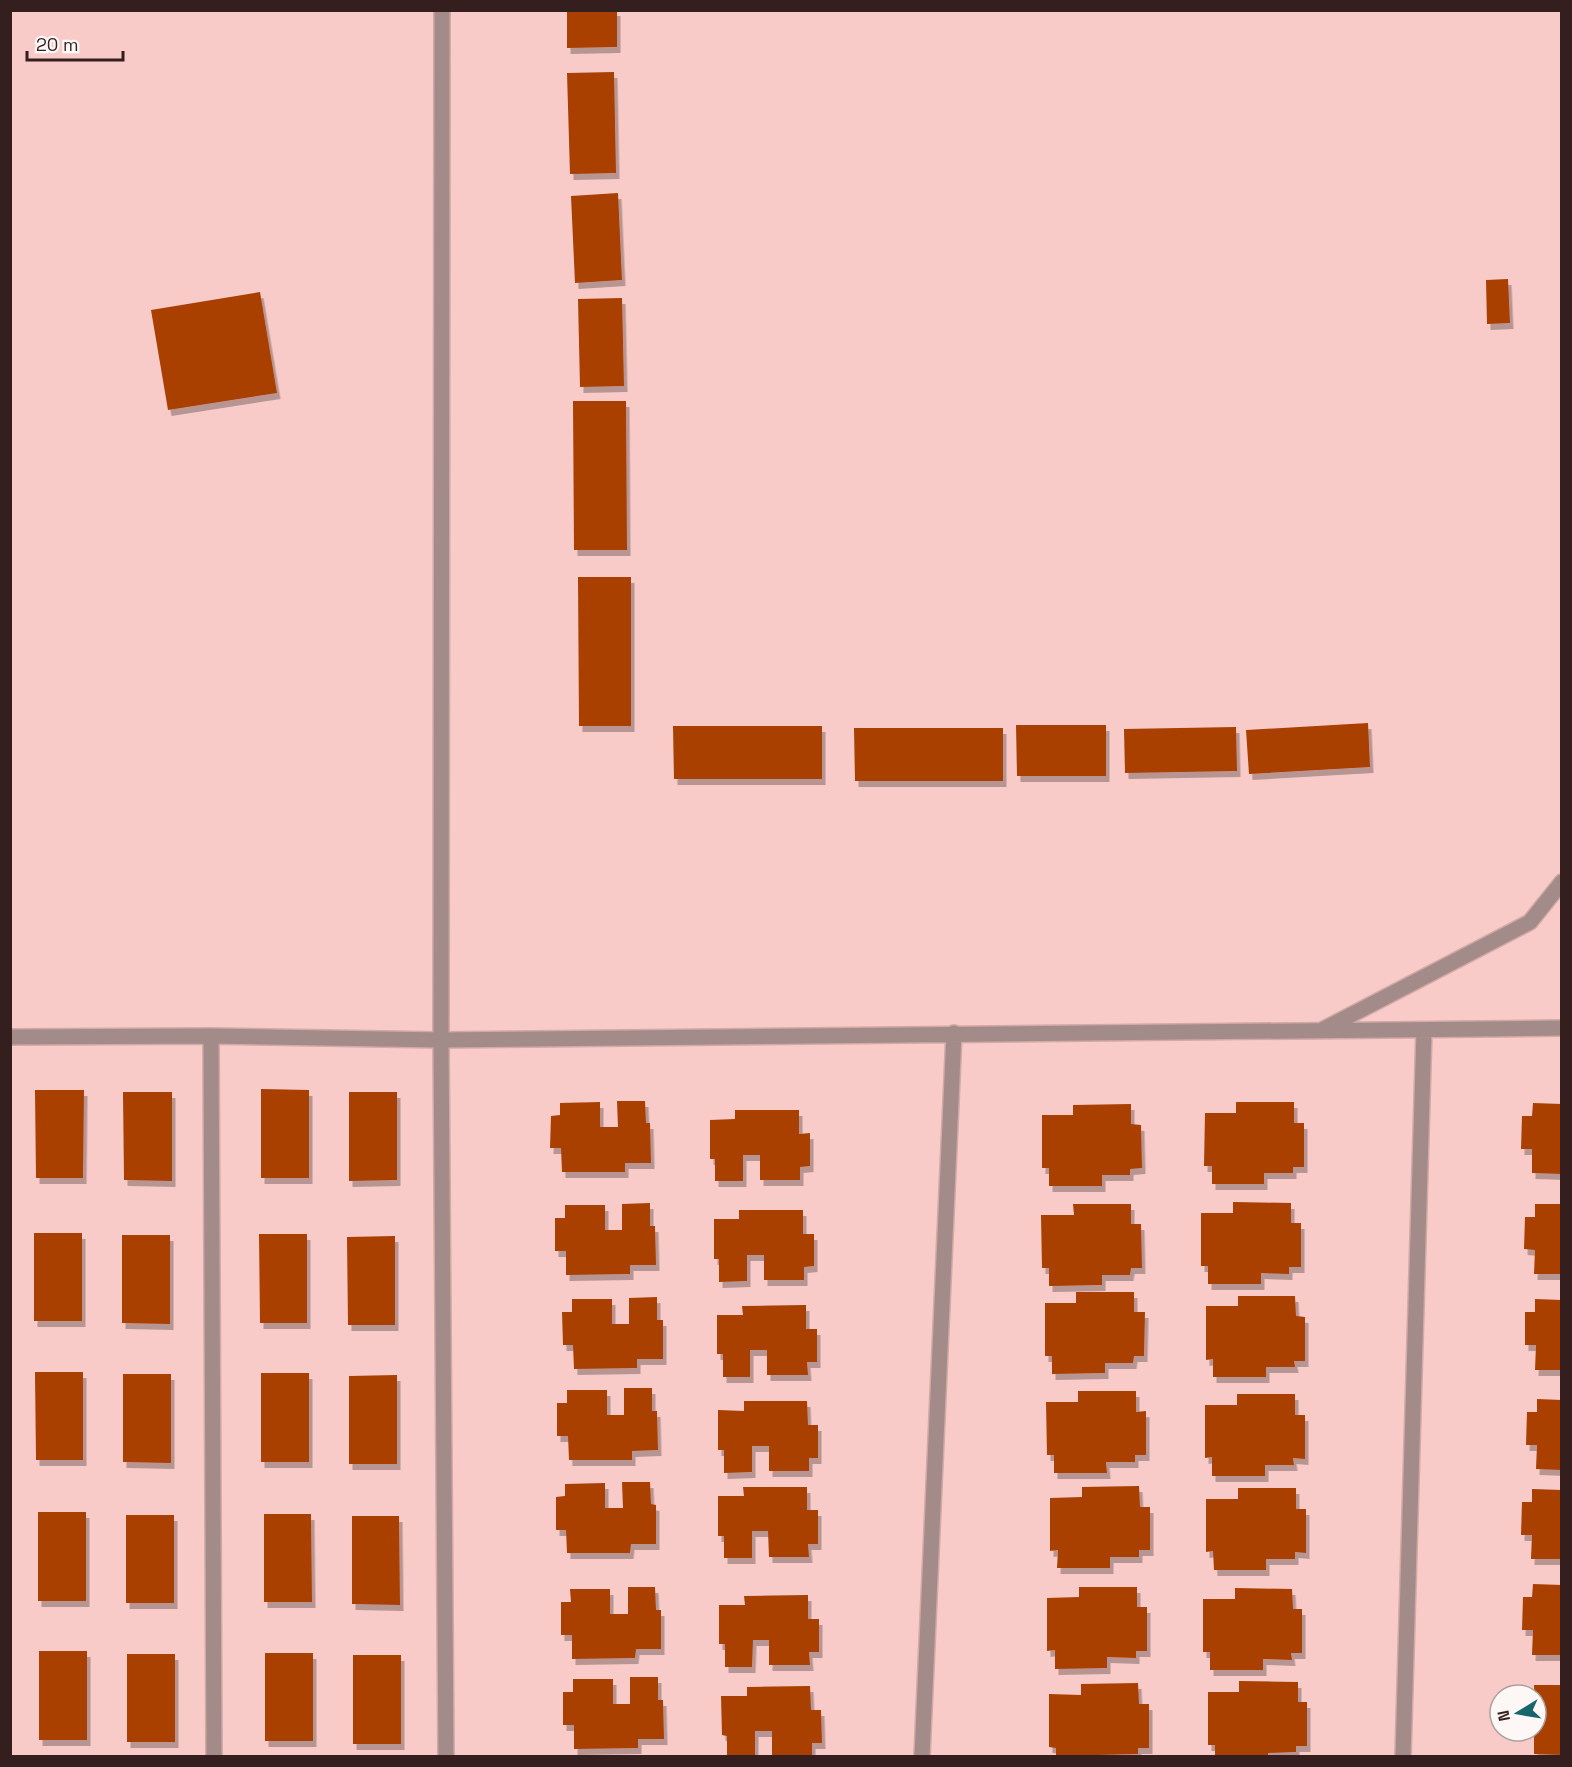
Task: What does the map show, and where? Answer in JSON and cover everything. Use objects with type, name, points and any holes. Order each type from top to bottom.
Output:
[{"type":"street","points":[[442,10],[441,1040],[446,1756]]},
{"type":"street","points":[[1322,1030],[1530,922],[1562,882]]},
{"type":"street","points":[[10,1037],[211,1036],[441,1040],[1562,1028]]},
{"type":"street","points":[[1403,1756],[1424,1029]]},
{"type":"street","points":[[922,1756],[954,1033]]},
{"type":"street","points":[[211,1036],[214,1756]]},
{"type":"building","points":[[567,10],[617,10],[617,47],[567,48]]},
{"type":"building","points":[[614,72],[616,173],[570,174],[567,73]]},
{"type":"building","points":[[618,193],[622,280],[575,283],[571,196]]},
{"type":"building","points":[[1508,279],[1510,323],[1487,324],[1486,280]]},
{"type":"building","points":[[260,292],[277,393],[168,410],[151,310]]},
{"type":"building","points":[[622,298],[624,386],[580,387],[578,299]]},
{"type":"building","points":[[573,401],[626,401],[627,550],[574,550]]},
{"type":"building","points":[[578,577],[631,577],[631,726],[579,726]]},
{"type":"building","points":[[1368,723],[1370,767],[1249,774],[1246,730]]},
{"type":"building","points":[[1016,725],[1106,725],[1106,776],[1017,776]]},
{"type":"building","points":[[673,726],[822,726],[822,779],[674,779]]},
{"type":"building","points":[[1236,727],[1237,771],[1125,773],[1124,729]]},
{"type":"building","points":[[854,728],[1003,728],[1003,781],[855,781]]},
{"type":"building","points":[[261,1089],[309,1090],[309,1178],[261,1178]]},
{"type":"building","points":[[35,1090],[84,1090],[83,1178],[36,1178]]},
{"type":"building","points":[[123,1092],[172,1092],[172,1181],[124,1180]]},
{"type":"building","points":[[349,1092],[397,1092],[397,1180],[349,1181]]},
{"type":"building","points":[[617,1101],[645,1101],[646,1123],[650,1123],[651,1163],[625,1163],[625,1172],[562,1172],[561,1148],[550,1148],[551,1116],[560,1115],[560,1103],[600,1102],[600,1127],[618,1127]]},
{"type":"building","points":[[1236,1102],[1294,1102],[1294,1123],[1304,1123],[1304,1167],[1293,1167],[1293,1173],[1264,1173],[1264,1184],[1212,1184],[1212,1166],[1204,1166],[1205,1113],[1236,1113]]},
{"type":"building","points":[[1533,1103],[1562,1104],[1562,1174],[1532,1173],[1532,1149],[1521,1149],[1522,1116],[1532,1116]]},
{"type":"building","points":[[1131,1104],[1131,1124],[1141,1125],[1142,1168],[1130,1169],[1130,1175],[1102,1175],[1102,1186],[1049,1186],[1049,1168],[1042,1168],[1042,1115],[1073,1115],[1073,1105]]},
{"type":"building","points":[[735,1110],[799,1110],[799,1134],[810,1133],[810,1166],[800,1167],[800,1180],[760,1180],[760,1155],[743,1155],[743,1181],[715,1181],[715,1159],[710,1159],[710,1120],[735,1119]]},
{"type":"building","points":[[1233,1202],[1291,1203],[1291,1223],[1301,1223],[1301,1267],[1289,1267],[1289,1274],[1261,1273],[1261,1284],[1208,1284],[1208,1266],[1201,1266],[1201,1213],[1233,1213]]},
{"type":"building","points":[[650,1203],[650,1226],[655,1226],[656,1265],[630,1265],[630,1274],[566,1275],[566,1251],[555,1251],[555,1218],[565,1218],[565,1205],[605,1205],[605,1230],[622,1230],[622,1204]]},
{"type":"building","points":[[1073,1204],[1131,1204],[1131,1224],[1141,1224],[1142,1268],[1131,1268],[1130,1275],[1102,1275],[1102,1285],[1049,1286],[1049,1268],[1042,1268],[1041,1215],[1074,1215]]},
{"type":"building","points":[[1535,1204],[1562,1204],[1562,1274],[1534,1274],[1535,1250],[1524,1249],[1525,1217],[1535,1217]]},
{"type":"building","points":[[739,1210],[803,1210],[803,1234],[814,1234],[814,1266],[804,1267],[804,1280],[764,1280],[764,1255],[747,1255],[747,1281],[719,1282],[719,1259],[714,1259],[714,1219],[739,1219]]},
{"type":"building","points":[[34,1233],[82,1233],[82,1321],[34,1321]]},
{"type":"building","points":[[259,1234],[307,1234],[307,1323],[260,1323]]},
{"type":"building","points":[[122,1235],[170,1235],[170,1324],[122,1323]]},
{"type":"building","points":[[395,1236],[395,1325],[348,1325],[347,1237]]},
{"type":"building","points":[[1076,1292],[1134,1292],[1134,1312],[1145,1312],[1144,1356],[1134,1356],[1133,1363],[1105,1363],[1105,1373],[1052,1374],[1052,1356],[1045,1356],[1045,1303],[1076,1303]]},
{"type":"building","points":[[1238,1296],[1295,1296],[1296,1316],[1305,1317],[1305,1361],[1294,1361],[1295,1367],[1266,1367],[1266,1377],[1213,1377],[1213,1359],[1206,1360],[1206,1306],[1238,1306]]},
{"type":"building","points":[[657,1297],[657,1320],[663,1320],[663,1359],[637,1359],[637,1368],[574,1369],[573,1345],[563,1345],[562,1312],[572,1312],[572,1299],[612,1299],[612,1324],[629,1324],[629,1298]]},
{"type":"building","points":[[1535,1299],[1562,1300],[1562,1370],[1535,1370],[1536,1345],[1525,1345],[1525,1312],[1535,1312]]},
{"type":"building","points":[[806,1305],[806,1329],[817,1329],[817,1362],[807,1362],[808,1375],[767,1375],[767,1350],[750,1350],[750,1377],[723,1377],[723,1354],[717,1354],[717,1315],[743,1315],[742,1306]]},
{"type":"building","points":[[35,1372],[83,1372],[83,1460],[36,1460]]},
{"type":"building","points":[[261,1373],[309,1373],[309,1462],[261,1462]]},
{"type":"building","points":[[123,1374],[171,1374],[171,1463],[123,1462]]},
{"type":"building","points":[[397,1375],[397,1464],[349,1464],[349,1376]]},
{"type":"building","points":[[624,1388],[652,1388],[652,1411],[657,1411],[658,1450],[632,1451],[632,1460],[569,1460],[568,1436],[557,1436],[557,1403],[567,1403],[567,1390],[607,1390],[607,1415],[624,1415]]},
{"type":"building","points":[[1078,1391],[1136,1391],[1136,1412],[1146,1411],[1146,1455],[1135,1455],[1135,1462],[1106,1462],[1107,1473],[1054,1473],[1054,1455],[1047,1455],[1046,1402],[1078,1402]]},
{"type":"building","points":[[1237,1394],[1295,1394],[1295,1415],[1305,1415],[1305,1459],[1293,1458],[1294,1465],[1265,1465],[1265,1476],[1212,1476],[1212,1457],[1205,1458],[1205,1405],[1237,1405]]},
{"type":"building","points":[[1537,1399],[1562,1400],[1562,1470],[1536,1469],[1537,1445],[1526,1445],[1527,1412],[1537,1412]]},
{"type":"building","points":[[744,1401],[807,1401],[808,1425],[818,1425],[818,1458],[809,1458],[809,1471],[769,1471],[769,1446],[752,1446],[752,1472],[724,1473],[724,1450],[718,1450],[718,1410],[744,1411]]},
{"type":"building","points":[[622,1482],[650,1482],[651,1504],[656,1505],[656,1544],[631,1544],[630,1553],[567,1553],[566,1530],[556,1530],[556,1497],[565,1496],[565,1484],[605,1483],[605,1508],[623,1508]]},
{"type":"building","points":[[1139,1486],[1140,1507],[1150,1507],[1150,1550],[1139,1550],[1139,1557],[1110,1557],[1110,1568],[1057,1568],[1058,1550],[1050,1551],[1050,1498],[1082,1497],[1082,1487]]},
{"type":"building","points":[[743,1487],[807,1487],[807,1510],[818,1510],[818,1544],[808,1544],[809,1557],[769,1557],[768,1531],[752,1531],[752,1558],[724,1558],[724,1536],[718,1536],[718,1496],[744,1496]]},
{"type":"building","points":[[1238,1488],[1296,1488],[1296,1509],[1306,1509],[1306,1553],[1295,1552],[1295,1559],[1266,1559],[1266,1570],[1214,1570],[1213,1551],[1206,1552],[1206,1499],[1238,1499]]},
{"type":"building","points":[[1532,1489],[1562,1490],[1562,1559],[1531,1559],[1532,1535],[1521,1535],[1522,1502],[1532,1502]]},
{"type":"building","points":[[38,1512],[86,1512],[86,1601],[38,1601]]},
{"type":"building","points":[[264,1514],[311,1514],[312,1602],[264,1602]]},
{"type":"building","points":[[126,1515],[174,1515],[174,1603],[126,1603]]},
{"type":"building","points":[[352,1516],[399,1516],[400,1605],[352,1604]]},
{"type":"building","points":[[1533,1584],[1562,1585],[1562,1655],[1532,1655],[1533,1630],[1522,1630],[1523,1597],[1532,1597]]},
{"type":"building","points":[[628,1587],[655,1587],[656,1610],[661,1610],[661,1649],[636,1649],[635,1658],[572,1659],[572,1635],[561,1635],[561,1602],[571,1602],[570,1589],[610,1589],[610,1614],[628,1614]]},
{"type":"building","points":[[1079,1587],[1137,1587],[1137,1607],[1147,1607],[1147,1651],[1136,1651],[1136,1658],[1107,1657],[1107,1668],[1055,1669],[1055,1650],[1047,1651],[1047,1598],[1079,1597]]},
{"type":"building","points":[[1235,1588],[1292,1589],[1293,1609],[1302,1609],[1302,1653],[1291,1653],[1292,1660],[1263,1659],[1263,1670],[1210,1670],[1210,1652],[1203,1652],[1203,1599],[1235,1599]]},
{"type":"building","points":[[808,1595],[808,1619],[819,1619],[819,1652],[809,1652],[810,1665],[769,1665],[769,1640],[753,1640],[752,1667],[725,1667],[725,1644],[719,1644],[719,1605],[745,1605],[744,1596]]},
{"type":"building","points":[[39,1651],[87,1651],[87,1740],[39,1740]]},
{"type":"building","points":[[265,1653],[313,1653],[313,1741],[265,1741]]},
{"type":"building","points":[[127,1654],[175,1654],[175,1742],[127,1742]]},
{"type":"building","points":[[353,1655],[401,1655],[401,1744],[353,1744]]},
{"type":"building","points":[[630,1677],[658,1677],[658,1700],[663,1700],[664,1739],[638,1739],[638,1748],[574,1749],[574,1725],[563,1725],[563,1692],[573,1692],[573,1679],[613,1679],[613,1704],[630,1704]]},
{"type":"building","points":[[1239,1681],[1298,1682],[1298,1702],[1307,1702],[1307,1746],[1296,1746],[1296,1752],[1268,1753],[1268,1756],[1215,1756],[1215,1745],[1208,1745],[1208,1692],[1239,1692]]},
{"type":"building","points":[[1138,1683],[1139,1704],[1149,1704],[1149,1748],[1138,1748],[1138,1754],[1056,1756],[1056,1748],[1049,1747],[1049,1694],[1081,1695],[1081,1684]]},
{"type":"building","points":[[1548,1685],[1562,1685],[1562,1755],[1534,1754],[1534,1743],[1548,1743]]},
{"type":"building","points":[[810,1686],[811,1710],[821,1710],[822,1743],[812,1743],[812,1756],[772,1756],[772,1731],[755,1731],[755,1756],[727,1756],[727,1736],[722,1735],[721,1696],[747,1696],[747,1687]]}]
